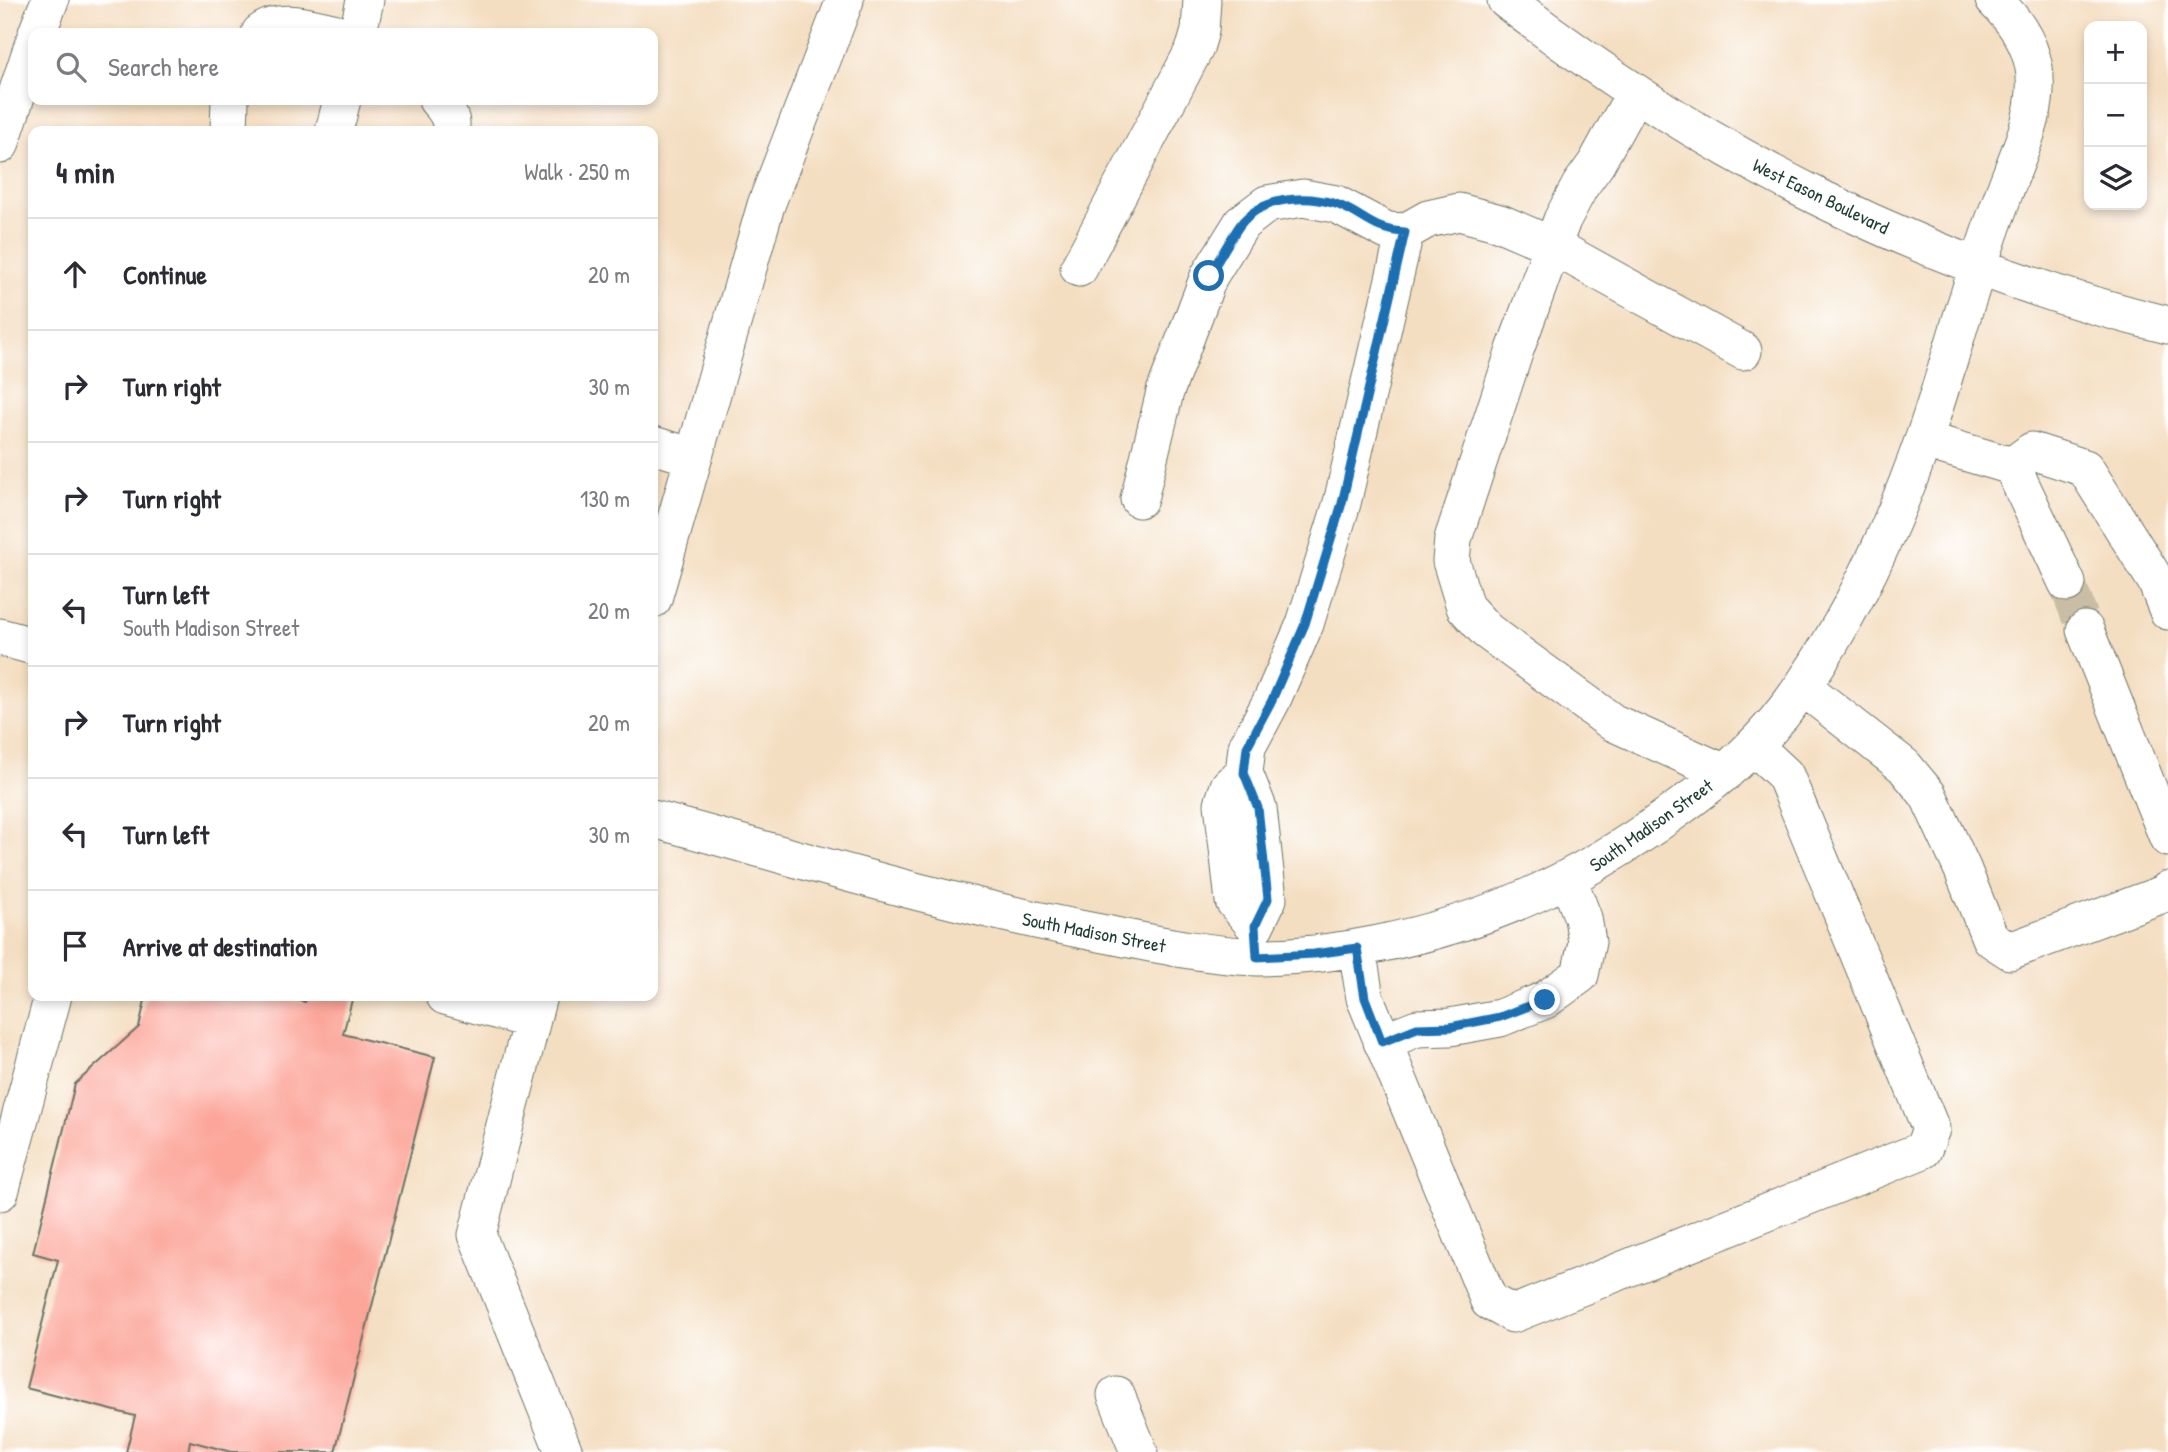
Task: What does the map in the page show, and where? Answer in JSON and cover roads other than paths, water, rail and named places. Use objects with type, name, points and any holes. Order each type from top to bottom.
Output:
[{"type":"street","points":[[39,28],[50,0]]},
{"type":"street","points":[[359,28],[365,0]]},
{"type":"street","points":[[658,581],[766,205],[845,0]]},
{"type":"street","points":[[1079,268],[1195,48],[1200,31],[1202,0]]},
{"type":"street","name":"West Eason Boulevard","points":[[1506,0],[1635,93],[1717,144],[1802,189],[1888,230],[2045,291],[2113,312],[2168,325]]},
{"type":"street","name":"South Madison Street","points":[[658,820],[1028,920],[1171,947],[1256,941],[1314,954],[1426,934],[1481,917],[1568,879],[1633,841],[1726,773],[1755,747],[1803,687],[1869,573],[1924,440],[1978,266],[2029,124],[2035,99],[2034,69],[2025,36],[1994,0]]},
{"type":"street","points":[[266,28],[290,24],[311,28]]},
{"type":"street","points":[[0,145],[28,60]]},
{"type":"street","points":[[1635,93],[1562,220],[1515,350],[1453,538],[1451,561],[1465,607],[1487,631],[1612,722],[1726,773]]},
{"type":"street","points":[[229,126],[230,105]]},
{"type":"street","points":[[335,126],[341,105]]},
{"type":"street","points":[[443,105],[452,126]]},
{"type":"street","points":[[1139,499],[1164,392],[1209,276],[1242,223],[1267,204],[1303,198],[1336,204],[1387,231],[1405,232],[1428,219],[1459,212],[1500,223],[1553,246],[1743,351]]},
{"type":"street","points":[[1256,941],[1234,901],[1223,804],[1229,786],[1244,773],[1247,747],[1272,700],[1305,624],[1342,503],[1405,232]]},
{"type":"street","points":[[1924,440],[2012,466],[2067,583]]},
{"type":"street","points":[[658,446],[693,457]]},
{"type":"street","points":[[2012,466],[2032,451],[2085,468],[2155,581],[2168,611]]},
{"type":"street","points":[[2085,629],[2168,838]]},
{"type":"street","points":[[0,637],[28,645]]},
{"type":"street","points":[[1803,687],[1904,766],[1928,795],[1990,938],[2010,951],[2168,890]]},
{"type":"street","points":[[1357,948],[1365,998],[1489,1301],[1513,1314],[1923,1150],[1931,1129],[1785,775],[1755,747]]},
{"type":"street","points":[[1382,1042],[1417,1028],[1450,1027],[1500,1017],[1545,1000],[1580,975],[1587,942],[1583,918],[1568,879]]},
{"type":"street","points":[[0,1192],[52,1001]]},
{"type":"street","points":[[482,1001],[535,1008],[477,1235],[564,1452]]},
{"type":"street","points":[[1115,1395],[1139,1452]]},
{"type":"tunnel","points":[[2067,583],[2085,630]]}]
